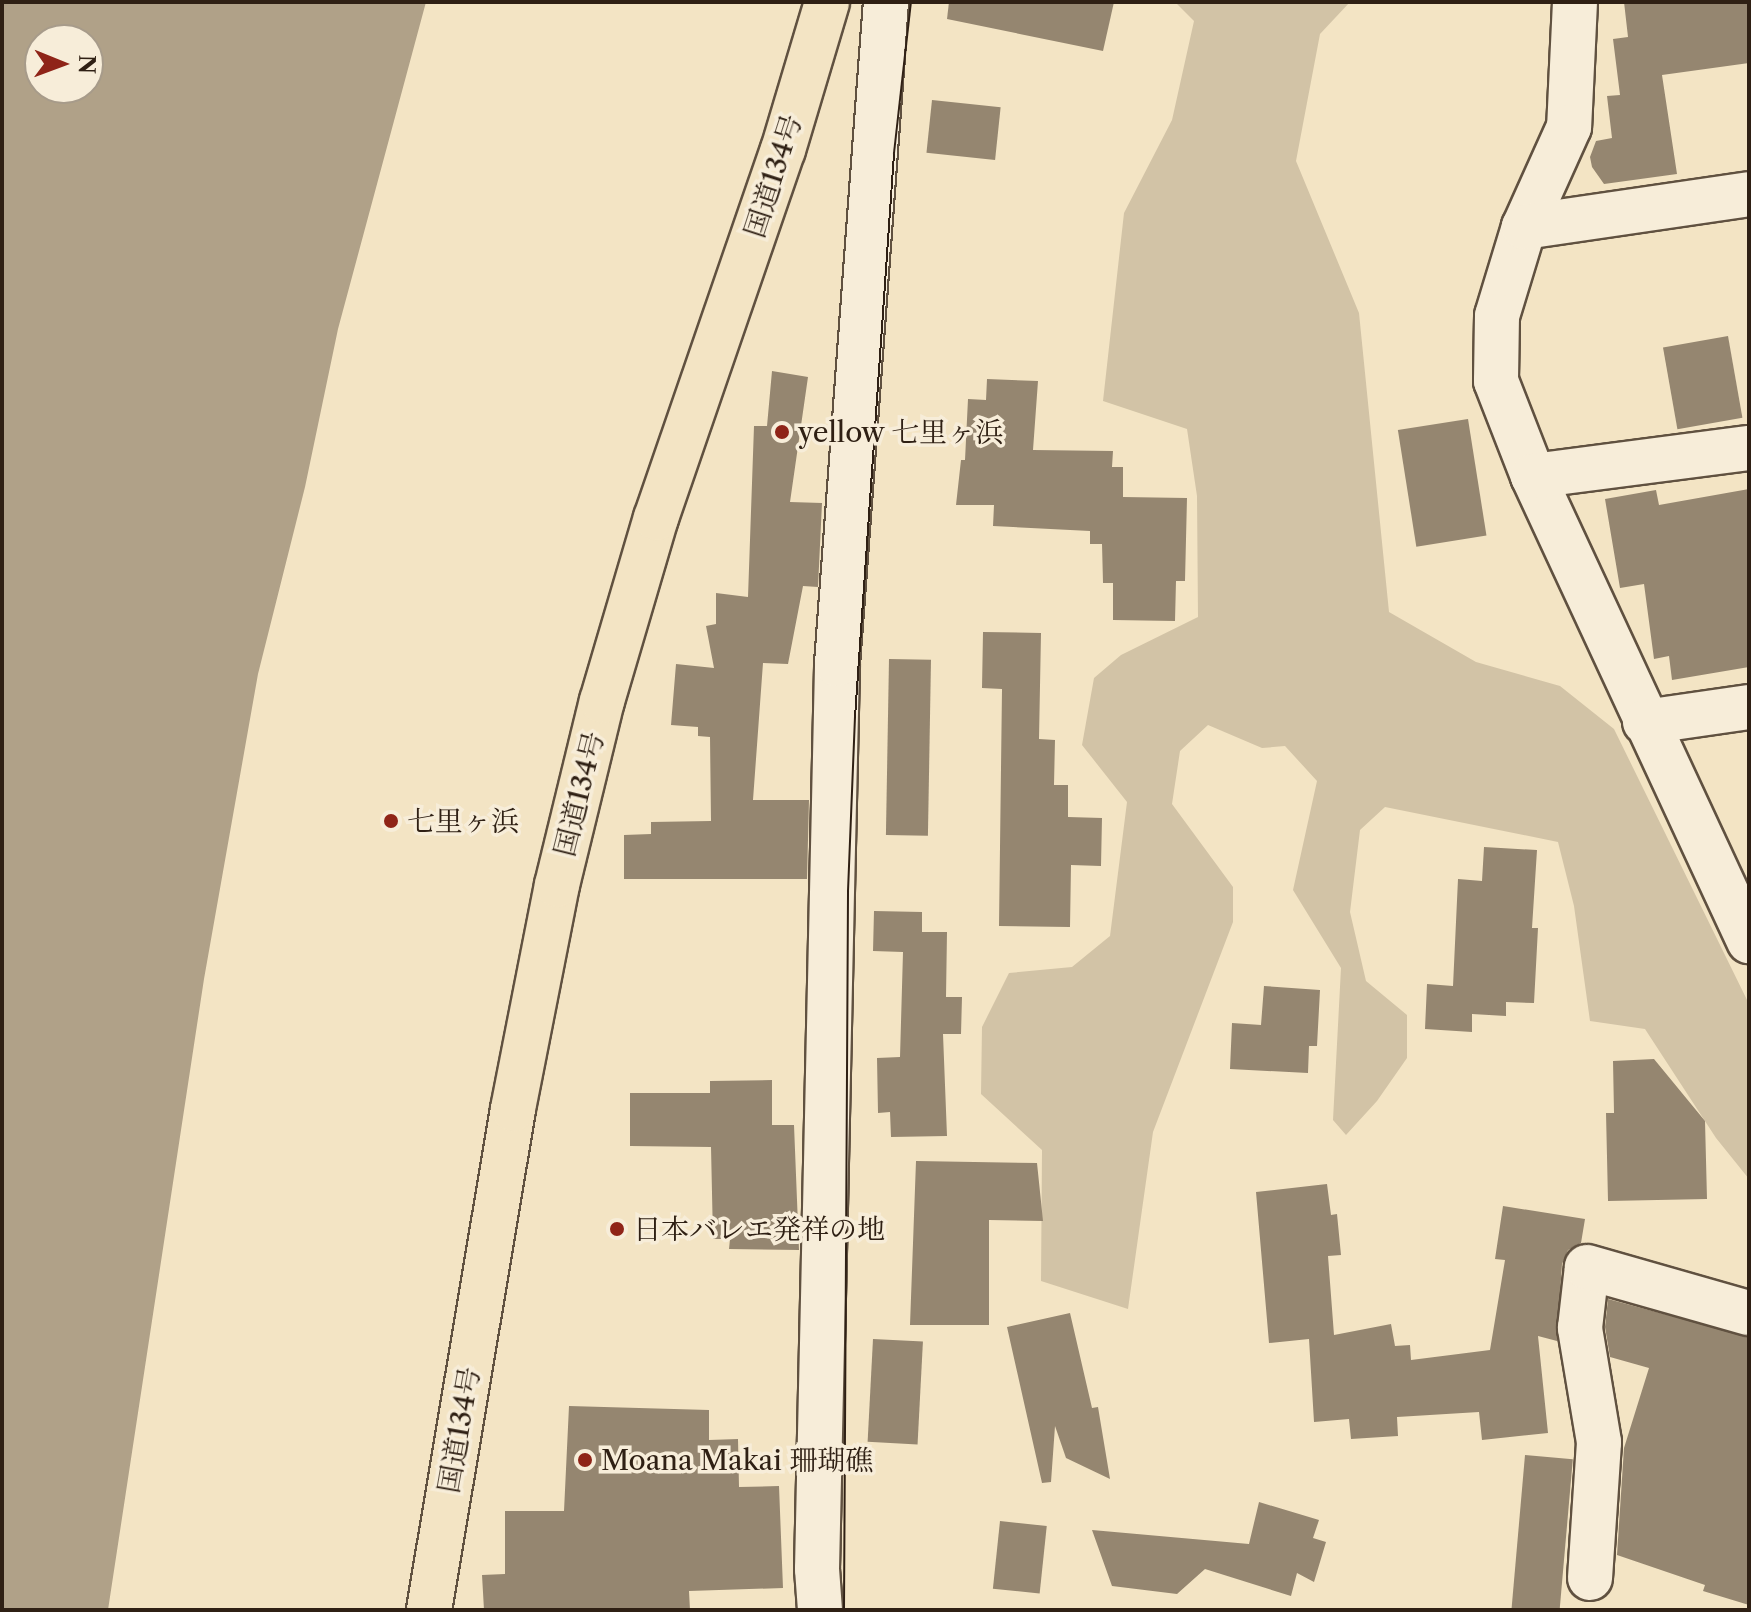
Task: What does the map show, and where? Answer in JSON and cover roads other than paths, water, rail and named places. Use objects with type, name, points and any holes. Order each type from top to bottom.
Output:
[{"type":"highway","name":"国道134号","points":[[429,1610],[516,1094],[557,885],[602,701],[656,518],[783,150],[827,2]]},
{"type":"street","points":[[820,1610],[817,1569],[837,664],[886,2]]},
{"type":"street","points":[[1575,2],[1569,127],[1524,227],[1497,316],[1496,381],[1533,476],[1749,941]]},
{"type":"street","points":[[1524,227],[1749,194]]},
{"type":"street","points":[[1533,476],[1749,448]]},
{"type":"street","points":[[1645,722],[1749,707]]},
{"type":"street","points":[[1590,1578],[1599,1442],[1580,1328],[1587,1267],[1749,1313]]},
{"type":"tram line","points":[[844,1610],[848,891],[855,717],[894,153],[911,2]]},
{"type":"place","name":"yellow 七里ヶ浜","points":[[782,432]]},
{"type":"place","name":"七里ヶ浜","points":[[391,821]]},
{"type":"place","name":"日本バレエ発祥の地","points":[[617,1229]]},
{"type":"place","name":"Moana Makai 珊瑚礁","points":[[585,1460]]}]
